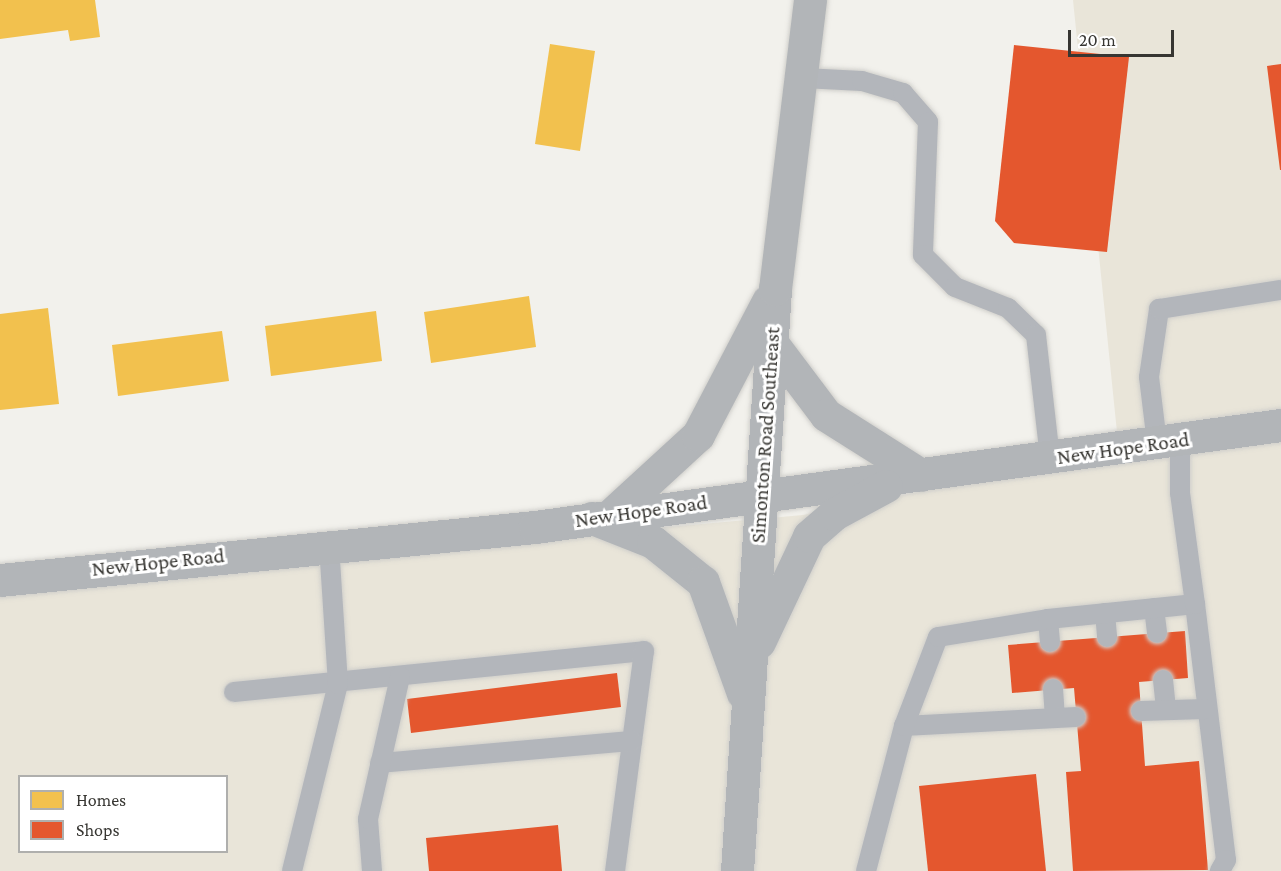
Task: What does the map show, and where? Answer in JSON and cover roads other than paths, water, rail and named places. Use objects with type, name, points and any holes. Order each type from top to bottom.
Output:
[{"type":"street","name":"Simonton Road Southeast","points":[[737,871],[775,289],[803,78],[810,0]]},
{"type":"street","points":[[747,702],[703,582],[653,542],[601,516],[698,435],[775,289]]},
{"type":"street","points":[[750,663],[809,536],[834,514],[911,476],[826,415],[771,342]]},
{"type":"street","name":"New Hope Road","points":[[0,580],[329,545],[535,527],[601,516],[1050,458],[1281,425]]},
{"type":"lane","points":[[803,78],[862,81],[903,93],[928,122],[923,255],[955,287],[1008,308],[1035,335],[1050,458]]},
{"type":"lane","points":[[1220,871],[1226,860],[1205,709],[1195,604],[1180,493],[1169,442],[1149,377],[1159,309],[1281,290]]},
{"type":"lane","points":[[292,871],[338,684],[329,545]]},
{"type":"lane","points":[[866,871],[904,726],[938,637],[1048,619],[1195,604]]},
{"type":"lane","points":[[1154,608],[1157,633]]},
{"type":"lane","points":[[1105,613],[1107,637]]},
{"type":"lane","points":[[1048,619],[1050,642]]},
{"type":"lane","points":[[234,692],[338,684],[644,651],[615,871]]},
{"type":"lane","points":[[372,871],[368,819],[400,677]]},
{"type":"lane","points":[[1162,681],[1166,710]]},
{"type":"lane","points":[[1053,689],[1055,718]]},
{"type":"lane","points":[[1141,711],[1205,709]]},
{"type":"lane","points":[[904,726],[1076,717]]},
{"type":"lane","points":[[381,764],[632,741]]}]
